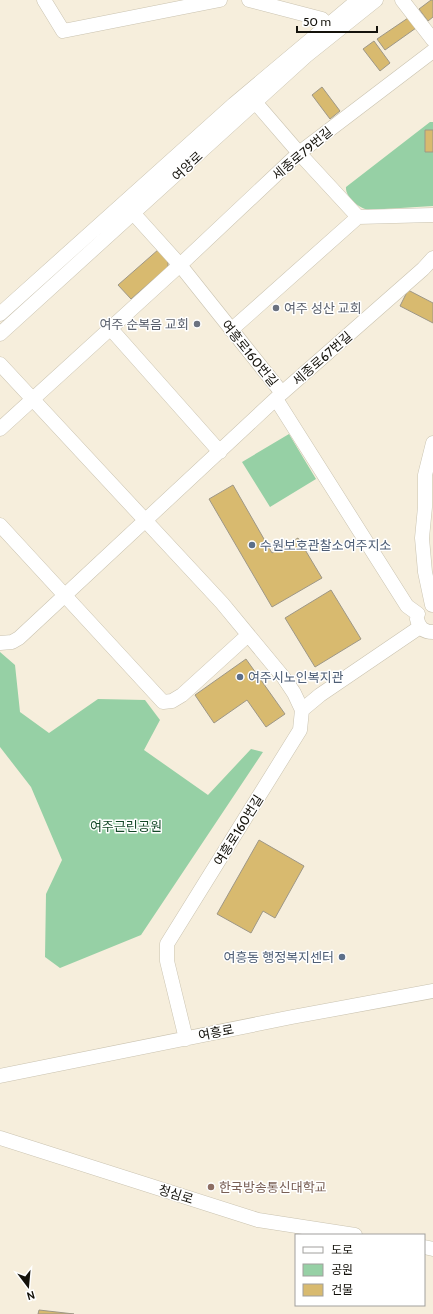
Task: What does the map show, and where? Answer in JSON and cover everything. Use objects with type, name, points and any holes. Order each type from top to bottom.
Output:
[{"type":"street","points":[[44,0],[63,31],[220,0]]},
{"type":"street","points":[[249,0],[322,19],[332,29]]},
{"type":"street","name":"여양로","points":[[0,334],[134,214],[255,102],[332,29],[358,0]]},
{"type":"street","name":"여양로","points":[[0,314],[234,104],[332,29],[376,0]]},
{"type":"street","points":[[402,0],[433,40]]},
{"type":"street","name":"세종로79번길","points":[[180,265],[299,153],[433,51]]},
{"type":"street","points":[[255,102],[299,153],[358,217]]},
{"type":"street","name":"여흥로160번길","points":[[0,643],[12,642],[19,638],[279,396],[180,265],[134,214]]},
{"type":"street","points":[[230,330],[358,217],[433,215]]},
{"type":"street","name":"세종로67번길","points":[[279,396],[423,269],[433,258]]},
{"type":"street","points":[[0,429],[180,265]]},
{"type":"street","points":[[110,328],[220,452]]},
{"type":"street","points":[[0,364],[222,604],[284,678],[294,693],[302,710],[320,695],[424,624]]},
{"type":"street","points":[[279,396],[407,606],[424,624]]},
{"type":"street","points":[[424,624],[423,607],[432,605],[425,572],[422,538],[426,507],[425,475],[433,443]]},
{"type":"street","points":[[0,525],[163,702],[172,701],[182,695],[248,635]]},
{"type":"street","name":"여흥로160번길","points":[[186,1039],[167,961],[167,944],[300,730],[302,710]]},
{"type":"street","name":"여흥로","points":[[0,1076],[433,991]]},
{"type":"street","name":"청심로","points":[[0,1138],[258,1220],[349,1234]]},
{"type":"green space","points":[[430,122],[433,122],[433,206],[368,210],[353,202],[346,191],[346,187]]},
{"type":"green space","points":[[289,434],[316,479],[270,507],[242,462]]},
{"type":"green space","name":"여주근린공원","points":[[0,652],[15,665],[20,712],[49,733],[98,699],[145,700],[160,720],[144,750],[208,795],[251,749],[263,752],[141,935],[60,968],[45,957],[46,894],[62,860],[31,787],[0,747]]},
{"type":"building","points":[[433,0],[433,17],[428,21],[419,9]]},
{"type":"building","points":[[408,18],[416,28],[385,50],[377,39]]},
{"type":"building","points":[[374,41],[390,63],[380,71],[363,49]]},
{"type":"building","points":[[322,87],[340,111],[330,119],[312,95]]},
{"type":"building","points":[[425,130],[433,130],[433,152],[425,152]]},
{"type":"building","points":[[159,249],[168,260],[168,267],[131,299],[118,285]]},
{"type":"building","points":[[408,290],[433,303],[433,323],[400,306]]},
{"type":"building","name":"수원보호관찰소여주지소","points":[[233,485],[272,553],[298,538],[322,578],[272,607],[209,499]]},
{"type":"building","points":[[331,590],[361,639],[315,667],[285,618]]},
{"type":"building","name":"여주시노인복지관","points":[[246,659],[285,714],[266,727],[247,700],[214,723],[195,695]]},
{"type":"building","points":[[259,840],[304,866],[275,918],[263,911],[251,933],[217,914]]},
{"type":"building","points":[[39,1310],[74,1314],[38,1314]]},
{"type":"place","name":"여주 성산 교회","points":[[276,308]]},
{"type":"place","name":"여주 순복음 교회","points":[[197,324]]},
{"type":"place","name":"수원보호관찰소여주지소","points":[[252,545]]},
{"type":"place","name":"여주시노인복지관","points":[[240,677]]},
{"type":"place","name":"여흥동 행정복지센터","points":[[342,957]]},
{"type":"place","name":"한국방송통신대학교","points":[[211,1187]]}]
